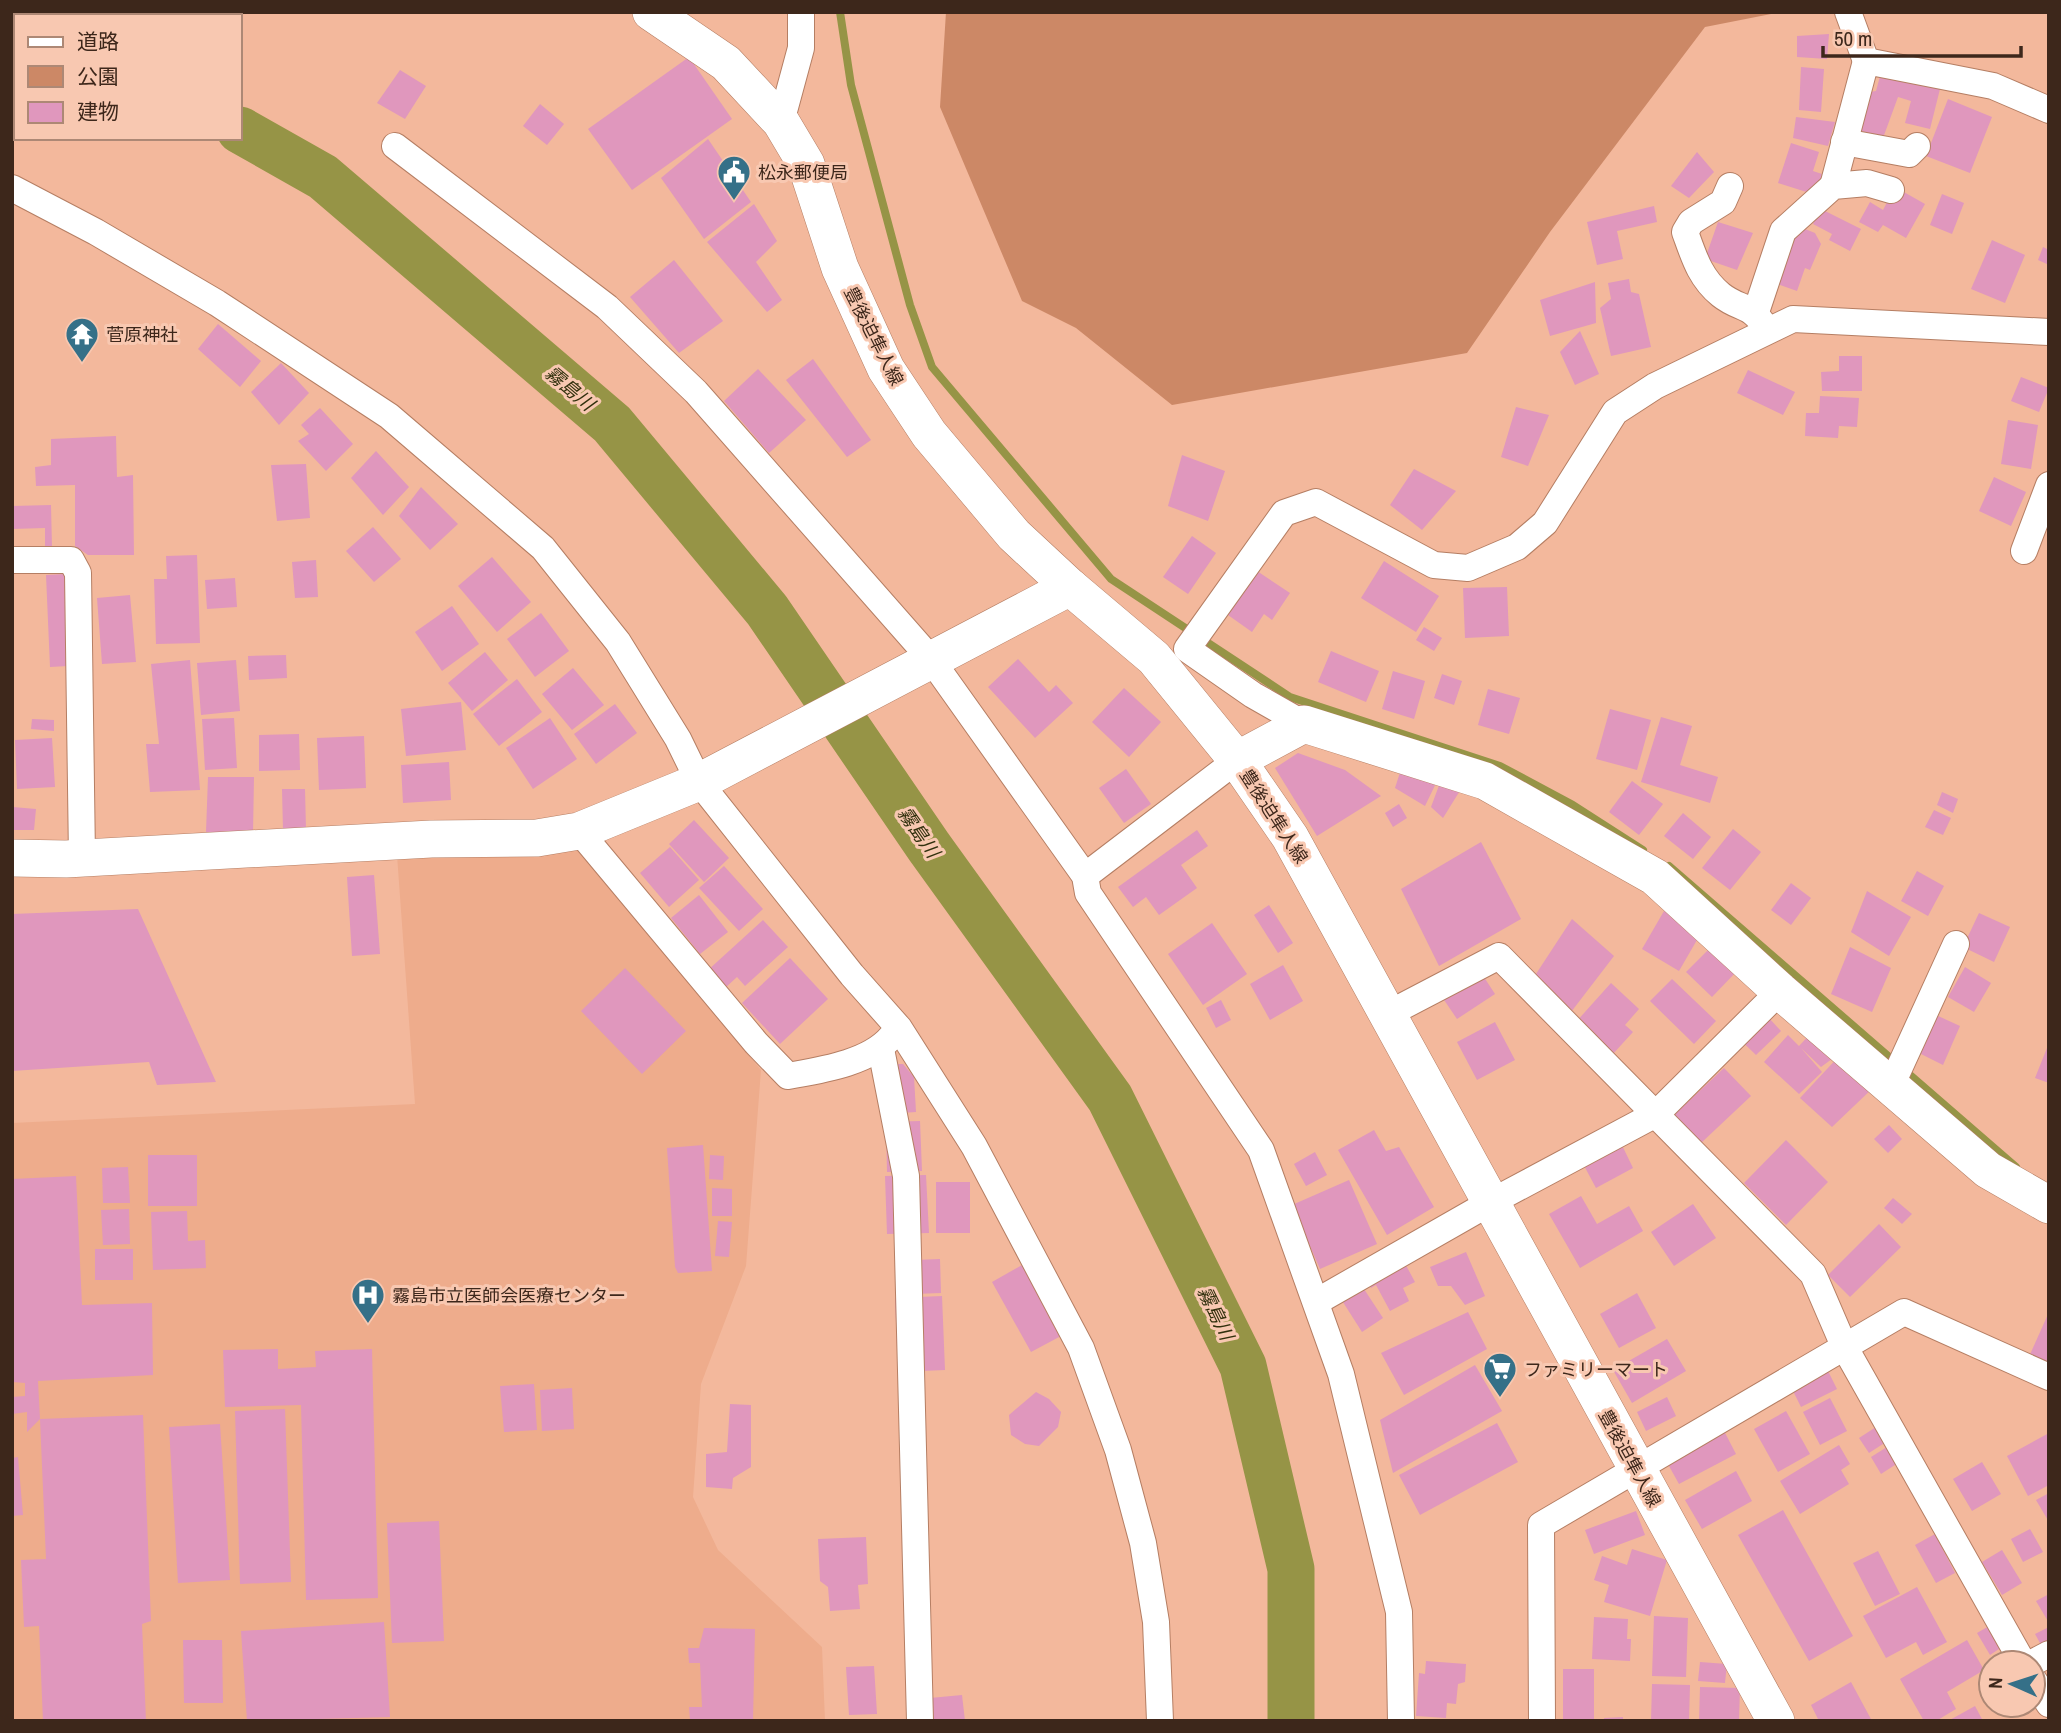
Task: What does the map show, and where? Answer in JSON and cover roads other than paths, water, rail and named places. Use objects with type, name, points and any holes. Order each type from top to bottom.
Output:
[{"type":"street","name":"豊後迫隼人線","points":[[651,12],[726,63],[781,122],[806,164],[840,268],[886,369],[929,434],[1014,535],[1070,587],[1154,658],[1237,760],[1290,837],[1493,1201],[1636,1471],[1776,1721]]},
{"type":"street","points":[[781,122],[801,48],[800,12]]},
{"type":"street","points":[[1762,322],[1783,232],[1822,199],[1833,186],[1866,61],[1848,12]]},
{"type":"street","points":[[1866,61],[1993,86],[2049,110]]},
{"type":"street","points":[[1844,142],[1909,154],[1917,146]]},
{"type":"street","points":[[395,146],[607,307],[676,373],[768,471],[930,658],[1085,876],[1088,893],[1261,1150],[1342,1374],[1399,1612],[1401,1721]]},
{"type":"street","points":[[1833,186],[1867,183],[1891,190]]},
{"type":"street","points":[[1730,186],[1723,202],[1691,222],[1685,232],[1701,275],[1723,297],[1762,322]]},
{"type":"street","points":[[12,188],[96,232],[217,303],[389,416],[533,539],[618,642],[678,739],[699,782],[852,975],[899,1028],[974,1146],[1082,1348],[1118,1450],[1143,1543],[1156,1622],[1160,1721]]},
{"type":"street","points":[[2049,332],[1793,319],[1762,322],[1615,412],[1545,523],[1517,547],[1468,568],[1434,565],[1316,502],[1284,513],[1187,649],[1253,695],[1304,724],[1485,781],[1655,877],[1780,991],[1988,1170],[2049,1205]]},
{"type":"street","points":[[2024,551],[2049,485]]},
{"type":"street","points":[[12,560],[71,560],[78,573],[82,706],[82,858]]},
{"type":"street","points":[[12,858],[82,858],[431,839],[537,838],[579,831],[699,782],[930,658],[1070,587]]},
{"type":"street","points":[[1085,876],[1237,760],[1304,724]]},
{"type":"street","points":[[579,831],[756,1043],[788,1076],[825,1069],[881,1049],[899,1028]]},
{"type":"street","points":[[1891,1085],[1956,944]]},
{"type":"street","points":[[1388,1014],[1499,956],[1656,1114],[1813,1275],[1844,1346],[2015,1649]]},
{"type":"street","points":[[1316,1302],[1493,1201],[1656,1114],[1780,991]]},
{"type":"street","points":[[881,1049],[906,1175],[919,1721]]},
{"type":"street","points":[[1542,1721],[1541,1525],[1904,1312],[2049,1377]]},
{"type":"waterway","points":[[840,12],[851,85],[910,305],[932,367],[1111,579],[1290,697],[1500,766],[1573,805],[1643,850]]},
{"type":"waterway","name":"霧島川","points":[[242,131],[323,177],[612,424],[767,610],[929,847],[1110,1098],[1243,1366],[1291,1569],[1291,1721]]},
{"type":"waterway","points":[[1669,866],[2016,1167]]},
{"type":"place","name":"松永郵便局","points":[[734,202]]},
{"type":"place","name":"菅原神社","points":[[82,364]]},
{"type":"place","name":"霧島市立医師会医療センター","points":[[368,1325]]},
{"type":"place","name":"ファミリーマート","points":[[1500,1399]]}]
